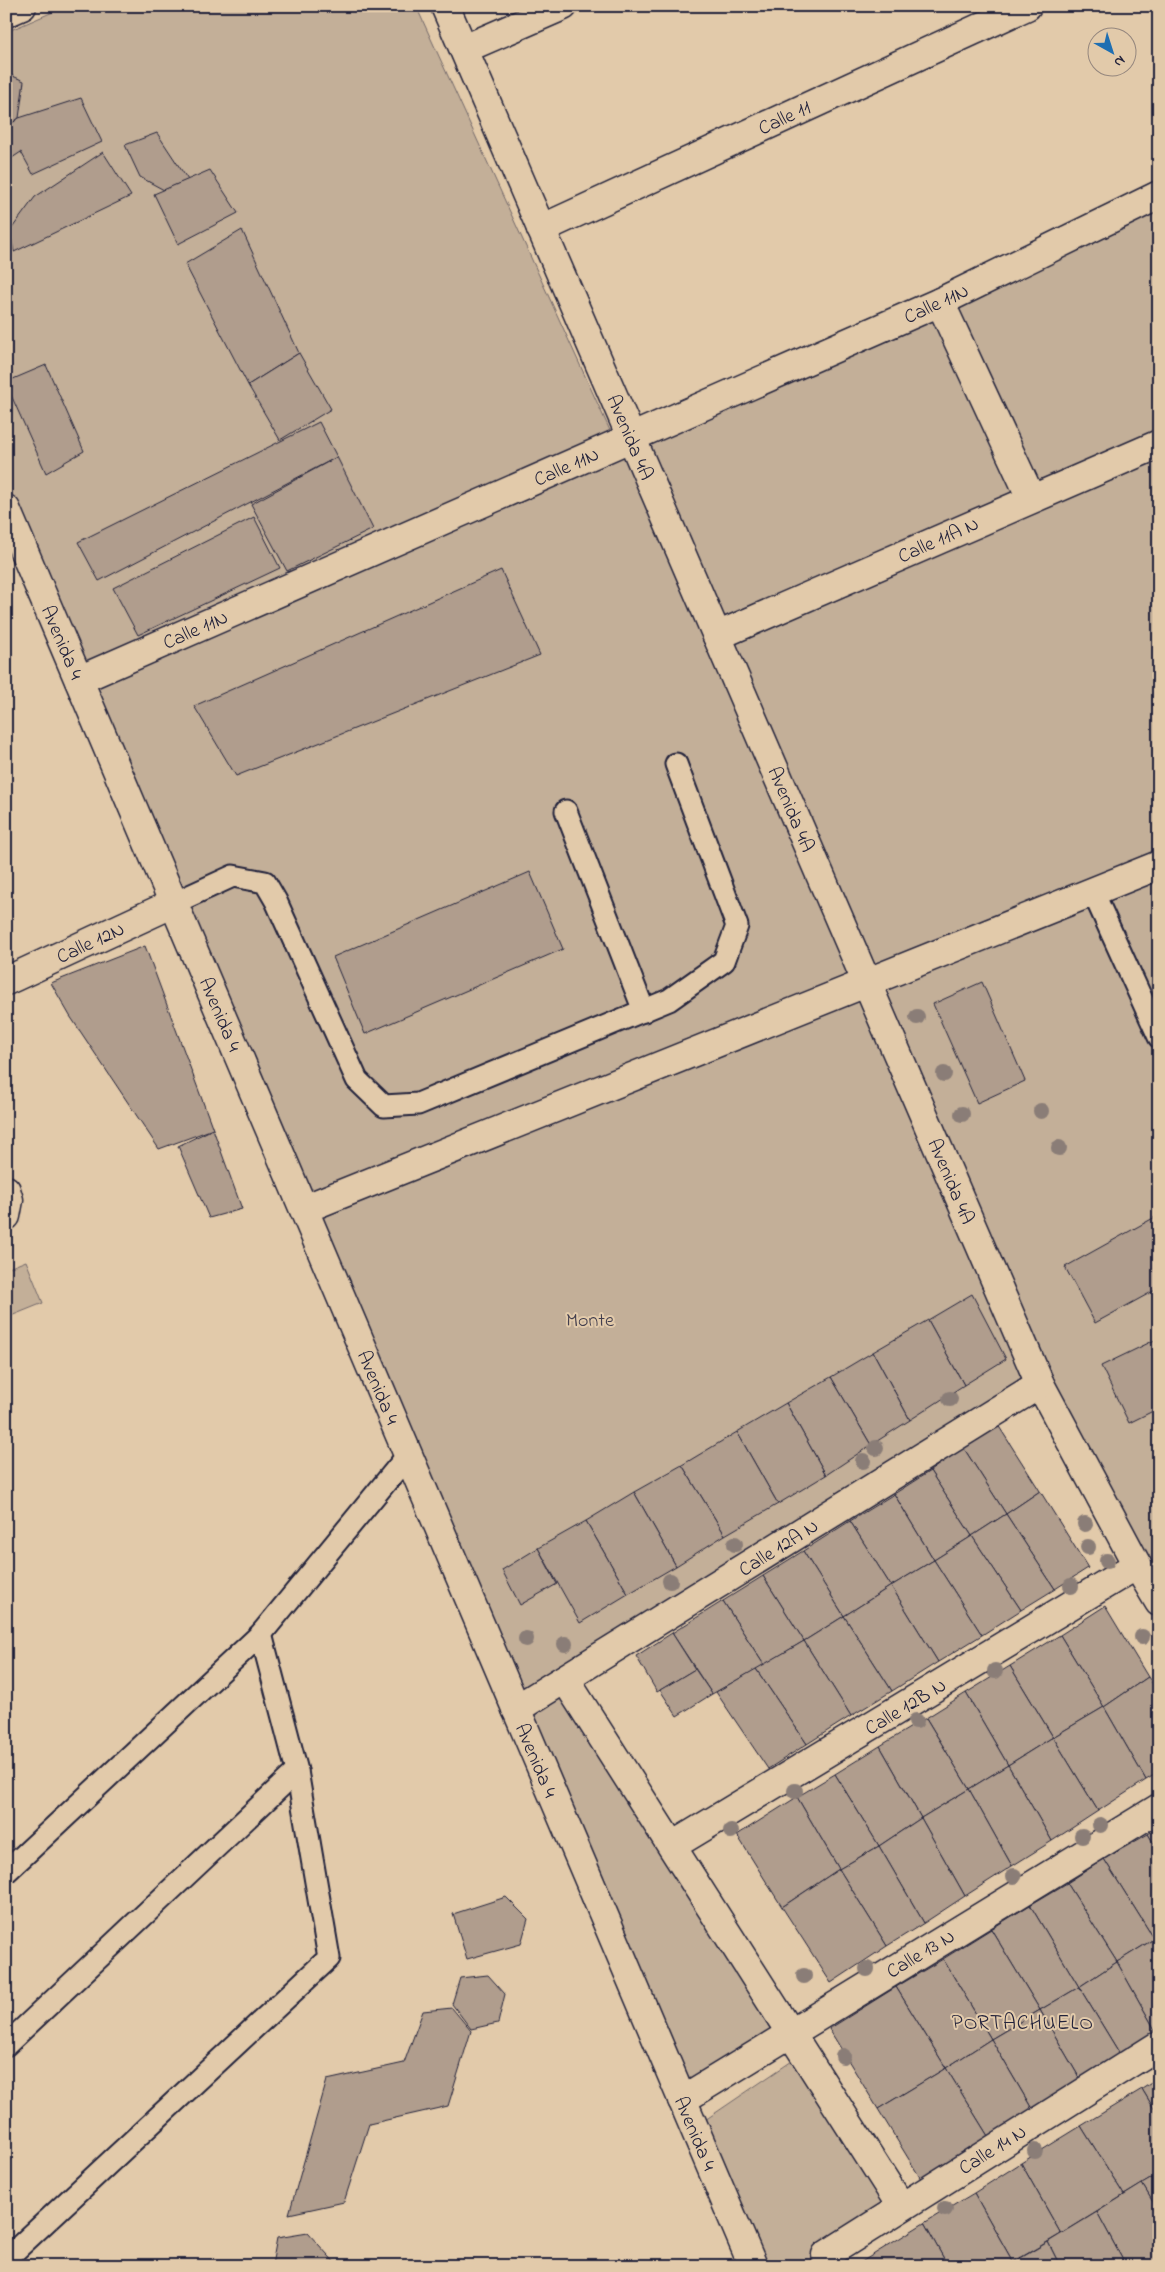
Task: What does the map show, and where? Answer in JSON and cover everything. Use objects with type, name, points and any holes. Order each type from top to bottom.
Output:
[{"type":"street","points":[[6,13],[22,6]]},
{"type":"street","name":"Avenida 4A","points":[[445,6],[1040,1384],[1137,1565],[1159,1602]]},
{"type":"street","points":[[464,49],[563,6]]},
{"type":"street","name":"Calle 11","points":[[541,229],[1027,6]]},
{"type":"street","name":"Calle 11N","points":[[79,680],[940,302],[1159,195]]},
{"type":"street","points":[[940,302],[1031,498]]},
{"type":"street","name":"Calle 11A N","points":[[717,636],[1159,444]]},
{"type":"street","name":"Avenida 4","points":[[6,509],[753,2266]]},
{"type":"street","points":[[304,1209],[1159,866]]},
{"type":"street","name":"Calle 12N","points":[[6,981],[174,903]]},
{"type":"street","name":"Calle 12A N","points":[[516,1709],[1040,1384]]},
{"type":"street","name":"Calle 12B N","points":[[672,1846],[1137,1565]]},
{"type":"street","points":[[565,1679],[901,2206]]},
{"type":"street","name":"Calle 13 N","points":[[682,2100],[790,2032],[1159,1808]]},
{"type":"street","name":"Calle 14 N","points":[[829,2260],[901,2206],[1159,2045]]},
{"type":"lane","points":[[174,903],[233,876],[265,882],[276,901],[357,1080],[384,1106],[418,1104],[669,1000],[724,961],[737,926],[676,764]]},
{"type":"lane","points":[[566,811],[644,1011]]},
{"type":"lane","points":[[1093,892],[1159,1038]]},
{"type":"lane","points":[[6,1872],[261,1634],[408,1455]]},
{"type":"lane","points":[[6,2259],[329,1958],[297,1771],[261,1634]]},
{"type":"lane","points":[[6,2045],[297,1771]]},
{"type":"green space","name":"Monte","points":[[67,6],[416,6],[612,435],[1159,191],[1159,1604],[1040,1384],[516,1709],[6,523],[6,32]]},
{"type":"green space","points":[[26,1261],[43,1303],[6,1318],[6,1269]]},
{"type":"green space","points":[[564,1694],[780,2038],[696,2095],[532,1717]]},
{"type":"green space","points":[[795,2059],[895,2218],[821,2266],[767,2266],[705,2120]]},
{"type":"building","points":[[6,73],[24,81],[19,118],[6,127]]},
{"type":"building","points":[[81,98],[102,142],[33,174],[21,152],[6,162],[6,128],[19,118]]},
{"type":"building","points":[[157,133],[188,180],[164,190],[140,177],[125,145]]},
{"type":"building","points":[[103,152],[131,196],[14,252],[10,231],[35,197]]},
{"type":"building","points":[[210,170],[238,213],[178,244],[154,194]]},
{"type":"building","points":[[242,230],[299,353],[248,385],[185,264]]},
{"type":"building","points":[[299,353],[331,409],[280,440],[248,385]]},
{"type":"building","points":[[46,365],[84,451],[46,473],[6,382]]},
{"type":"building","points":[[319,422],[337,457],[99,581],[78,542]]},
{"type":"building","points":[[337,457],[373,529],[287,571],[251,504]]},
{"type":"building","points":[[254,517],[280,568],[138,635],[113,588]]},
{"type":"building","points":[[501,570],[540,655],[236,776],[194,706]]},
{"type":"building","points":[[530,872],[563,949],[365,1034],[333,957]]},
{"type":"building","points":[[145,946],[213,1129],[159,1149],[70,1016],[51,983]]},
{"type":"building","points":[[982,982],[1025,1081],[977,1103],[933,1004]]},
{"type":"building","points":[[213,1129],[242,1209],[209,1218],[178,1146]]},
{"type":"building","points":[[1157,1216],[1159,1288],[1095,1323],[1065,1267]]},
{"type":"building","points":[[972,1294],[1006,1359],[964,1385],[928,1320]]},
{"type":"building","points":[[928,1320],[964,1385],[910,1420],[873,1352]]},
{"type":"building","points":[[1159,1338],[1159,1408],[1129,1423],[1101,1366]]},
{"type":"building","points":[[873,1352],[910,1420],[871,1445],[831,1377]]},
{"type":"building","points":[[831,1377],[871,1445],[826,1475],[786,1403]]},
{"type":"building","points":[[786,1403],[826,1475],[778,1504],[737,1432]]},
{"type":"building","points":[[998,1425],[1040,1491],[1006,1514],[963,1447]]},
{"type":"building","points":[[737,1432],[778,1504],[725,1535],[682,1465]]},
{"type":"building","points":[[963,1447],[1006,1514],[972,1536],[930,1471]]},
{"type":"building","points":[[682,1465],[725,1535],[676,1566],[634,1492]]},
{"type":"building","points":[[930,1471],[972,1536],[934,1560],[894,1494]]},
{"type":"building","points":[[1040,1491],[1088,1568],[1055,1589],[1006,1514]]},
{"type":"building","points":[[634,1492],[676,1566],[628,1594],[586,1521]]},
{"type":"building","points":[[894,1494],[934,1560],[891,1586],[850,1521]]},
{"type":"building","points":[[1006,1514],[1055,1589],[1021,1610],[972,1536]]},
{"type":"building","points":[[586,1521],[628,1594],[580,1623],[538,1548]]},
{"type":"building","points":[[850,1521],[891,1586],[844,1616],[803,1551]]},
{"type":"building","points":[[972,1536],[1021,1610],[982,1635],[934,1560]]},
{"type":"building","points":[[538,1548],[557,1584],[520,1605],[502,1570]]},
{"type":"building","points":[[803,1551],[844,1616],[804,1641],[763,1576]]},
{"type":"building","points":[[934,1560],[982,1635],[938,1662],[891,1586]]},
{"type":"building","points":[[763,1576],[804,1641],[764,1665],[723,1601]]},
{"type":"building","points":[[891,1586],[938,1662],[892,1691],[844,1616]]},
{"type":"building","points":[[723,1601],[764,1665],[712,1694],[672,1633]]},
{"type":"building","points":[[1105,1606],[1148,1677],[1104,1707],[1060,1635]]},
{"type":"building","points":[[844,1616],[892,1691],[851,1716],[804,1641]]},
{"type":"building","points":[[672,1633],[695,1669],[657,1692],[636,1656]]},
{"type":"building","points":[[1060,1635],[1104,1707],[1053,1737],[1010,1666]]},
{"type":"building","points":[[804,1641],[851,1716],[807,1744],[756,1669]]},
{"type":"building","points":[[1010,1666],[1053,1737],[1008,1765],[966,1693]]},
{"type":"building","points":[[695,1669],[712,1694],[677,1716],[660,1690]]},
{"type":"building","points":[[756,1669],[807,1744],[768,1769],[716,1692]]},
{"type":"building","points":[[1148,1677],[1159,1693],[1159,1772],[1146,1780],[1104,1707]]},
{"type":"building","points":[[966,1693],[1008,1765],[969,1789],[926,1718]]},
{"type":"building","points":[[1104,1707],[1146,1780],[1098,1811],[1053,1737]]},
{"type":"building","points":[[926,1718],[969,1789],[921,1818],[880,1746]]},
{"type":"building","points":[[1053,1737],[1098,1811],[1052,1841],[1008,1765]]},
{"type":"building","points":[[880,1746],[921,1818],[879,1846],[835,1774]]},
{"type":"building","points":[[1008,1765],[1052,1841],[1012,1866],[969,1789]]},
{"type":"building","points":[[835,1774],[879,1846],[839,1869],[797,1797]]},
{"type":"building","points":[[969,1789],[1012,1866],[965,1896],[921,1818]]},
{"type":"building","points":[[797,1797],[839,1869],[782,1907],[737,1835]]},
{"type":"building","points":[[921,1818],[965,1896],[924,1923],[879,1846]]},
{"type":"building","points":[[1159,1827],[1159,1852],[1148,1834]]},
{"type":"building","points":[[1148,1834],[1159,1852],[1159,1936],[1154,1939],[1104,1859]]},
{"type":"building","points":[[879,1846],[924,1923],[887,1946],[839,1869]]},
{"type":"building","points":[[1104,1859],[1154,1939],[1117,1962],[1067,1883]]},
{"type":"building","points":[[839,1869],[887,1946],[831,1983],[782,1907]]},
{"type":"building","points":[[1067,1883],[1117,1962],[1079,1987],[1030,1905]]},
{"type":"building","points":[[506,1897],[528,1919],[521,1944],[467,1959],[453,1914]]},
{"type":"building","points":[[1030,1905],[1079,1987],[1040,2010],[991,1929]]},
{"type":"building","points":[[991,1929],[1040,2010],[991,2039],[943,1959]]},
{"type":"building","points":[[1154,1939],[1159,1948],[1159,2037],[1117,1962]]},
{"type":"building","points":[[943,1959],[991,2039],[946,2068],[896,1987]]},
{"type":"building","points":[[1117,1962],[1159,2037],[1123,2059],[1079,1987]]},
{"type":"building","points":[[488,1975],[505,1994],[498,2023],[471,2029],[452,2004],[460,1978]]},
{"type":"building","points":[[896,1987],[946,2068],[878,2109],[829,2029]]},
{"type":"building","points":[[1079,1987],[1123,2059],[1083,2084],[1040,2010]]},
{"type":"building","points":[[452,2008],[471,2031],[448,2106],[369,2124],[344,2202],[289,2214],[327,2080],[404,2063],[423,2011]]},
{"type":"building","points":[[1040,2010],[1083,2084],[1035,2114],[991,2039]]},
{"type":"building","points":[[991,2039],[1035,2114],[991,2141],[946,2068]]},
{"type":"building","points":[[946,2068],[991,2141],[924,2184],[878,2109]]},
{"type":"building","points":[[1159,2078],[1159,2117],[1142,2089]]},
{"type":"building","points":[[1142,2089],[1159,2117],[1159,2174],[1124,2195],[1081,2126]]},
{"type":"building","points":[[1081,2126],[1124,2195],[1061,2234],[1021,2163]]},
{"type":"building","points":[[1021,2163],[1061,2234],[1013,2262],[974,2193]]},
{"type":"building","points":[[1159,2174],[1159,2212],[1142,2184]]},
{"type":"building","points":[[1142,2184],[1159,2212],[1159,2266],[1126,2266],[1097,2212]]},
{"type":"building","points":[[974,2193],[1013,2262],[1007,2266],[948,2266],[924,2223]]},
{"type":"building","points":[[1097,2212],[1126,2266],[1060,2266],[1048,2242]]},
{"type":"building","points":[[924,2223],[948,2266],[855,2266]]},
{"type":"building","points":[[308,2233],[338,2266],[272,2265],[277,2238]]},
{"type":"building","points":[[1048,2242],[1060,2266],[1007,2266]]},
{"type":"district","name":"PORTACHUELO","points":[[1023,2022]]}]
